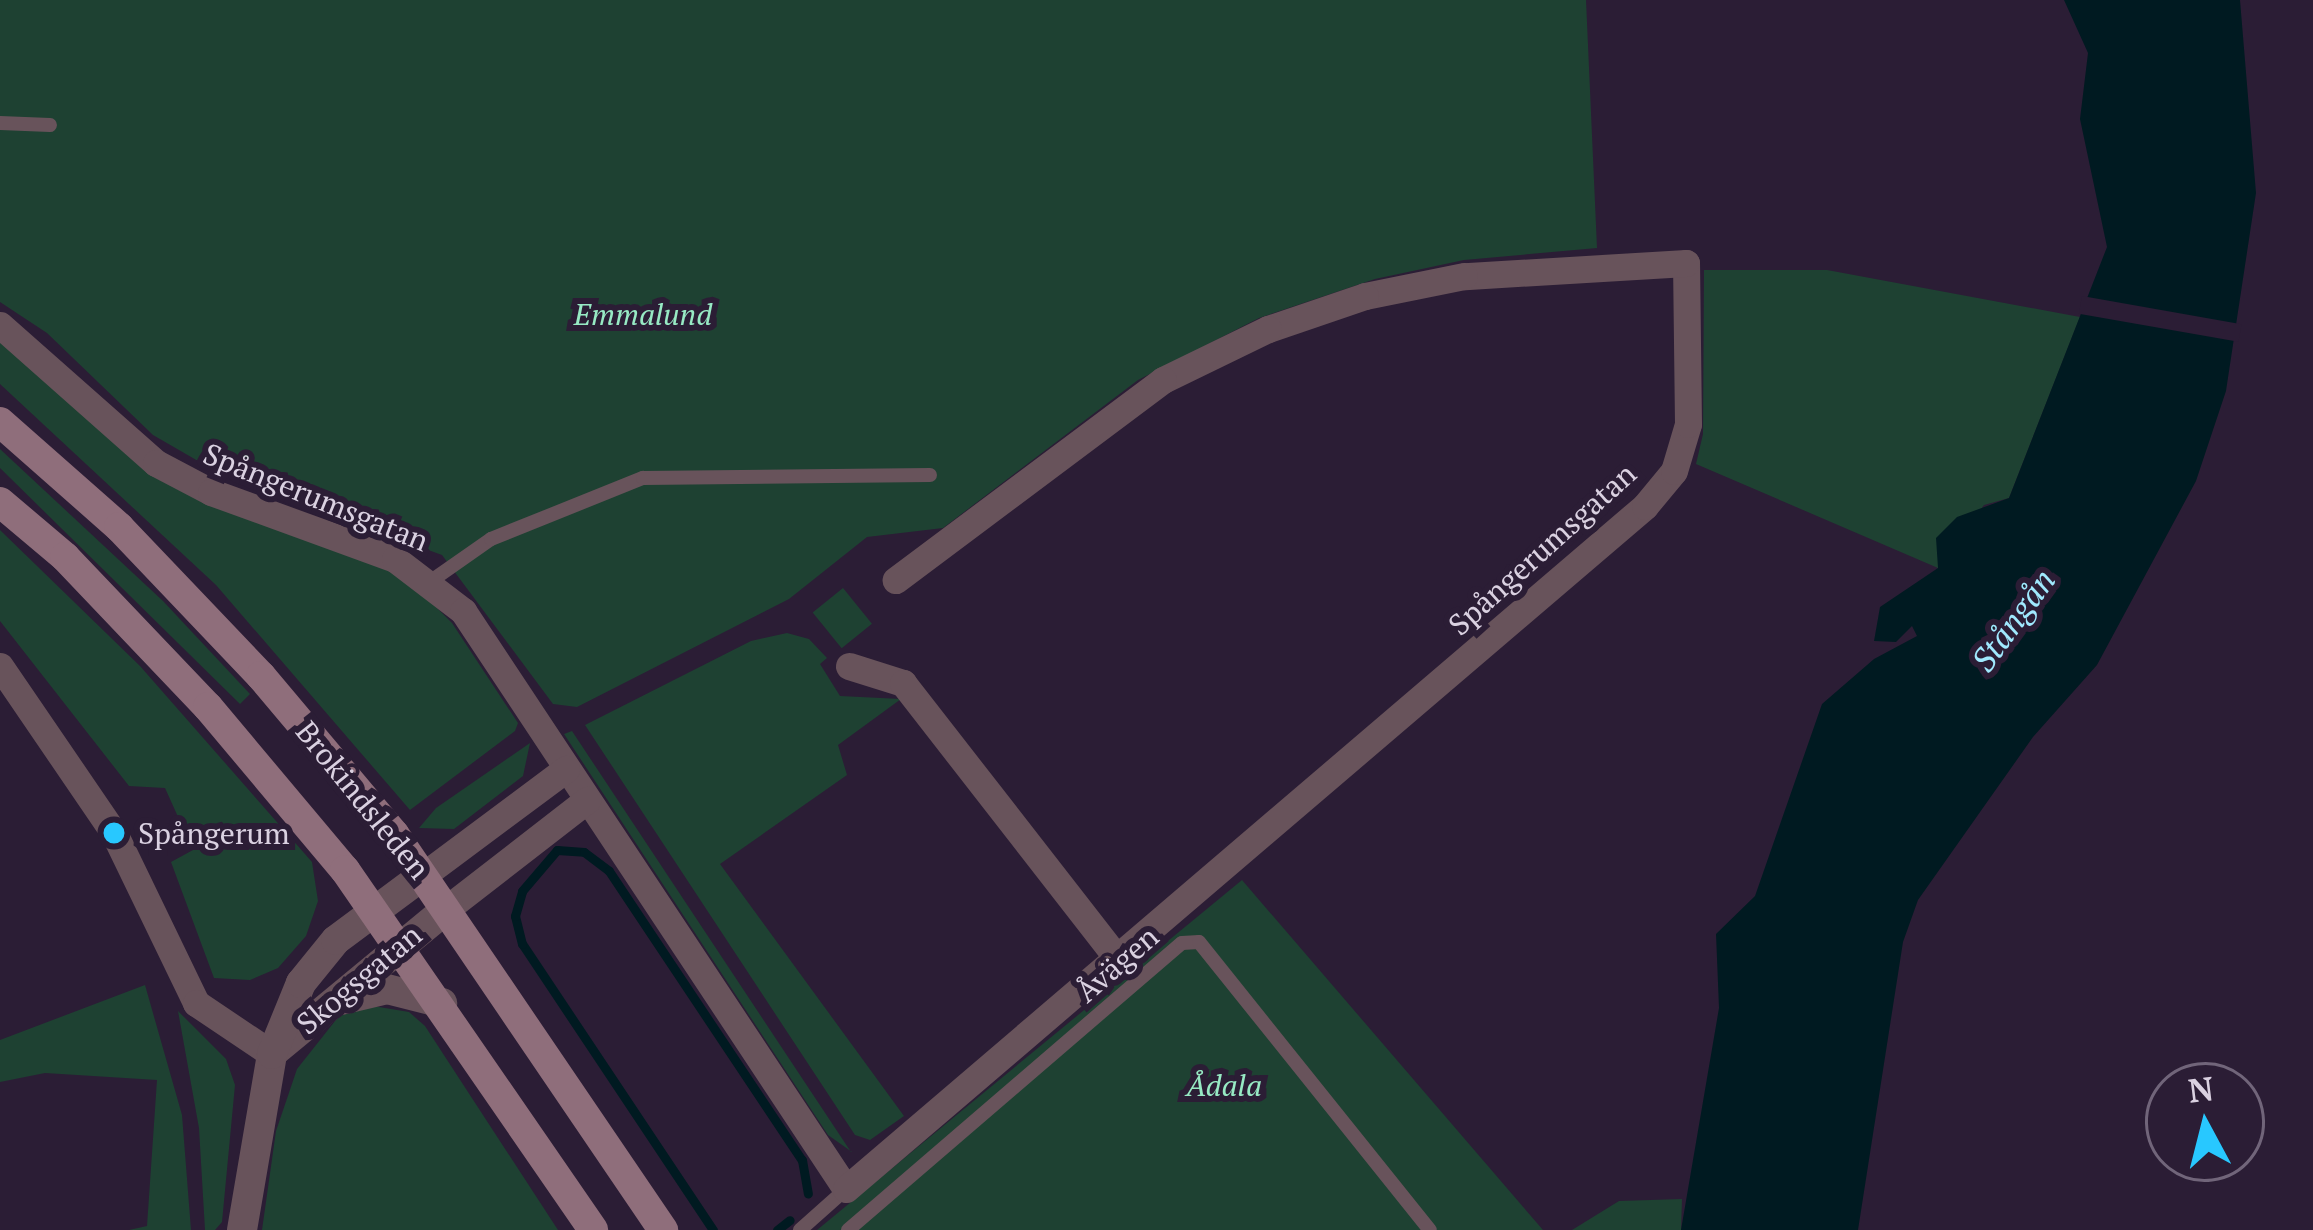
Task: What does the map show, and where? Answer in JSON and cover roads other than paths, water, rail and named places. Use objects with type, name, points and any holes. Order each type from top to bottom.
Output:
[{"type":"main road","name":"Brokindsleden","points":[[0,422],[119,527],[261,676],[425,874],[663,1230]]},
{"type":"main road","name":"Brokindsleden","points":[[0,502],[208,707],[374,910],[593,1230]]},
{"type":"street","name":"Spångerumsgatan","points":[[0,325],[183,479],[395,559],[431,581],[463,611],[846,1189],[1119,960],[1660,489],[1688,424],[1686,263],[1464,276],[1365,296],[1268,329],[1163,380],[896,580]]},
{"type":"street","points":[[0,666],[115,833],[196,1003],[272,1054]]},
{"type":"street","points":[[849,666],[902,683],[1119,960]]},
{"type":"street","points":[[425,874],[566,769]]},
{"type":"street","points":[[448,907],[587,800]]},
{"type":"street","name":"Skogsgatan","points":[[242,1230],[272,1054],[301,983],[374,910],[425,874]]},
{"type":"street","name":"Skogsgatan","points":[[272,1054],[398,944],[448,907]]},
{"type":"street","points":[[326,1006],[387,988],[442,1003]]},
{"type":"lane","points":[[0,123],[50,125]]},
{"type":"lane","points":[[431,581],[490,539],[644,478],[931,475]]},
{"type":"lane","name":"Åvägen","points":[[848,1230],[1182,943],[1198,942],[1430,1230]]},
{"type":"lane","points":[[800,1230],[846,1189]]},
{"type":"water","name":"Stångån","points":[[2064,0],[2240,0],[2256,193],[2226,391],[2196,481],[2097,665],[2033,737],[1918,900],[1903,942],[1858,1230],[1681,1230],[1719,1008],[1716,934],[1755,896],[1822,704],[1874,659],[1917,636],[1912,626],[1896,642],[1874,641],[1880,607],[1938,568],[1936,538],[1957,517],[2009,498],[2107,247],[2080,119],[2088,53]]},
{"type":"waterway","points":[[713,1230],[522,944],[515,916],[522,891],[557,850],[584,852],[609,871],[802,1160],[808,1193]]},
{"type":"waterway","points":[[777,1230],[790,1220]]},
{"type":"place","name":"Spångerum","points":[[114,833]]},
{"type":"park label","name":"Emmalund","points":[[643,314]]},
{"type":"park label","name":"Ådala","points":[[1224,1085]]}]
